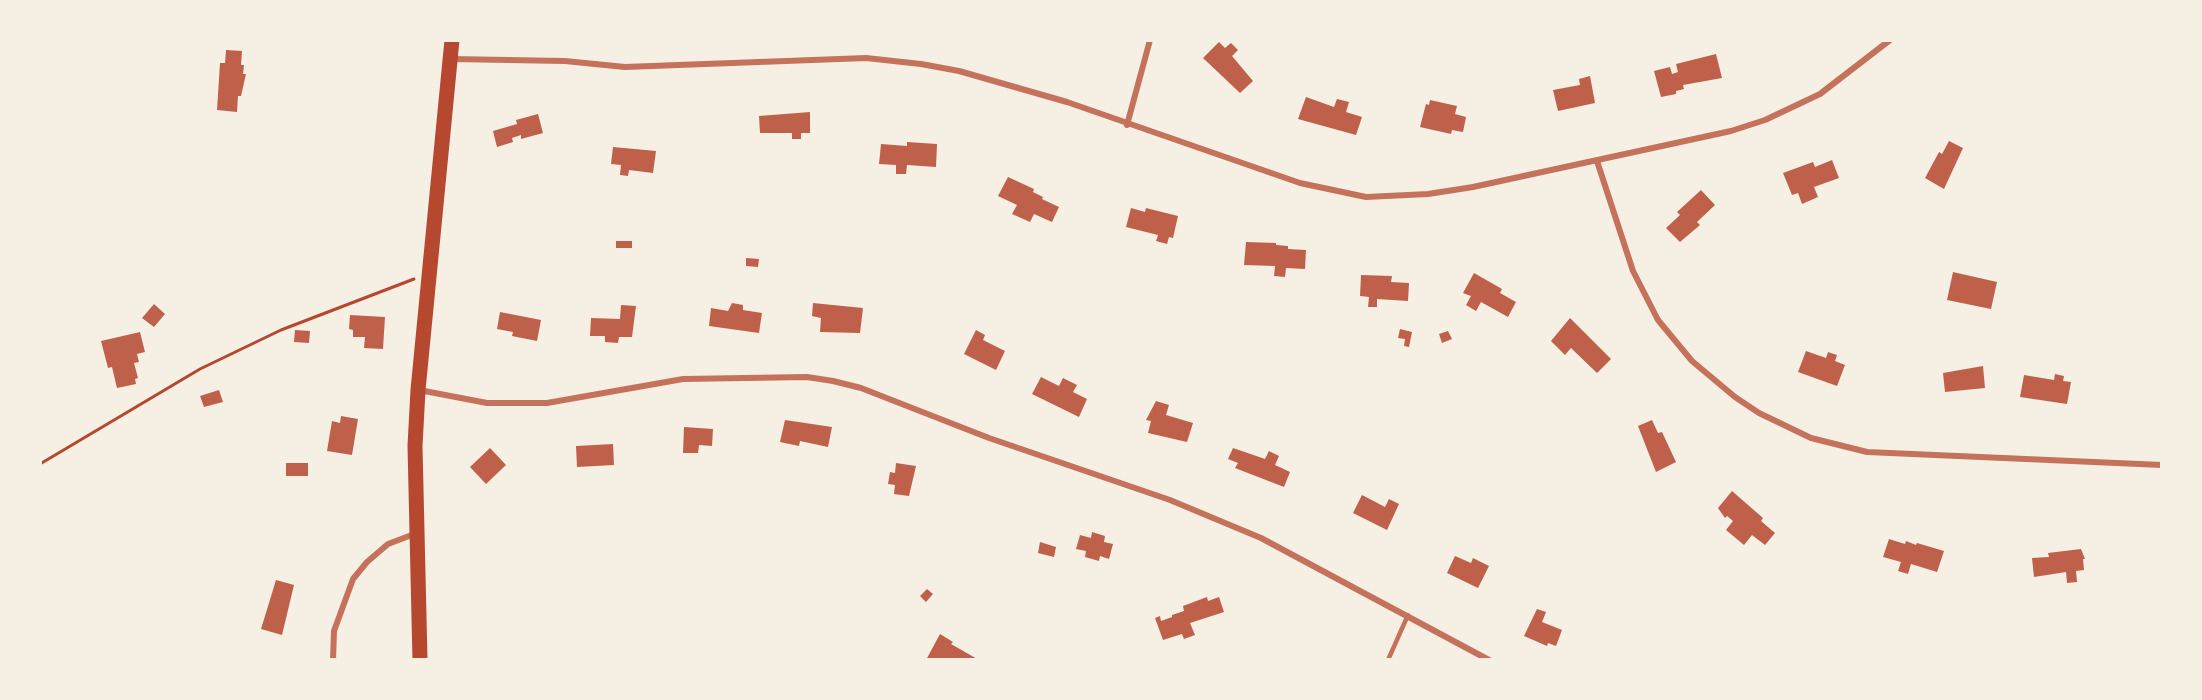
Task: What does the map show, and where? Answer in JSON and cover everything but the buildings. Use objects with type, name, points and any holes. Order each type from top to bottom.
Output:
[{"type":"main road","points":[[420,660],[415,446],[418,390],[452,40]]},
{"type":"street","points":[[1127,125],[1150,40]]},
{"type":"street","points":[[451,59],[565,61],[626,67],[866,58],[959,72],[1067,102],[1127,125],[1300,183],[1366,197],[1428,194],[1731,132],[1765,120],[1820,94],[1890,40]]},
{"type":"street","points":[[1597,161],[1634,271],[1658,320],[1692,361],[1735,397],[1759,413],[1811,438],[1867,452],[2162,465]]},
{"type":"street","points":[[418,390],[487,403],[547,403],[683,379],[807,377],[861,388],[989,438],[1170,500],[1261,538],[1490,660]]},
{"type":"street","points":[[333,660],[334,631],[353,579],[367,562],[388,544],[417,532]]},
{"type":"lane","points":[[1388,660],[1408,615]]},
{"type":"path","points":[[40,464],[200,369],[281,330],[429,273]]}]
